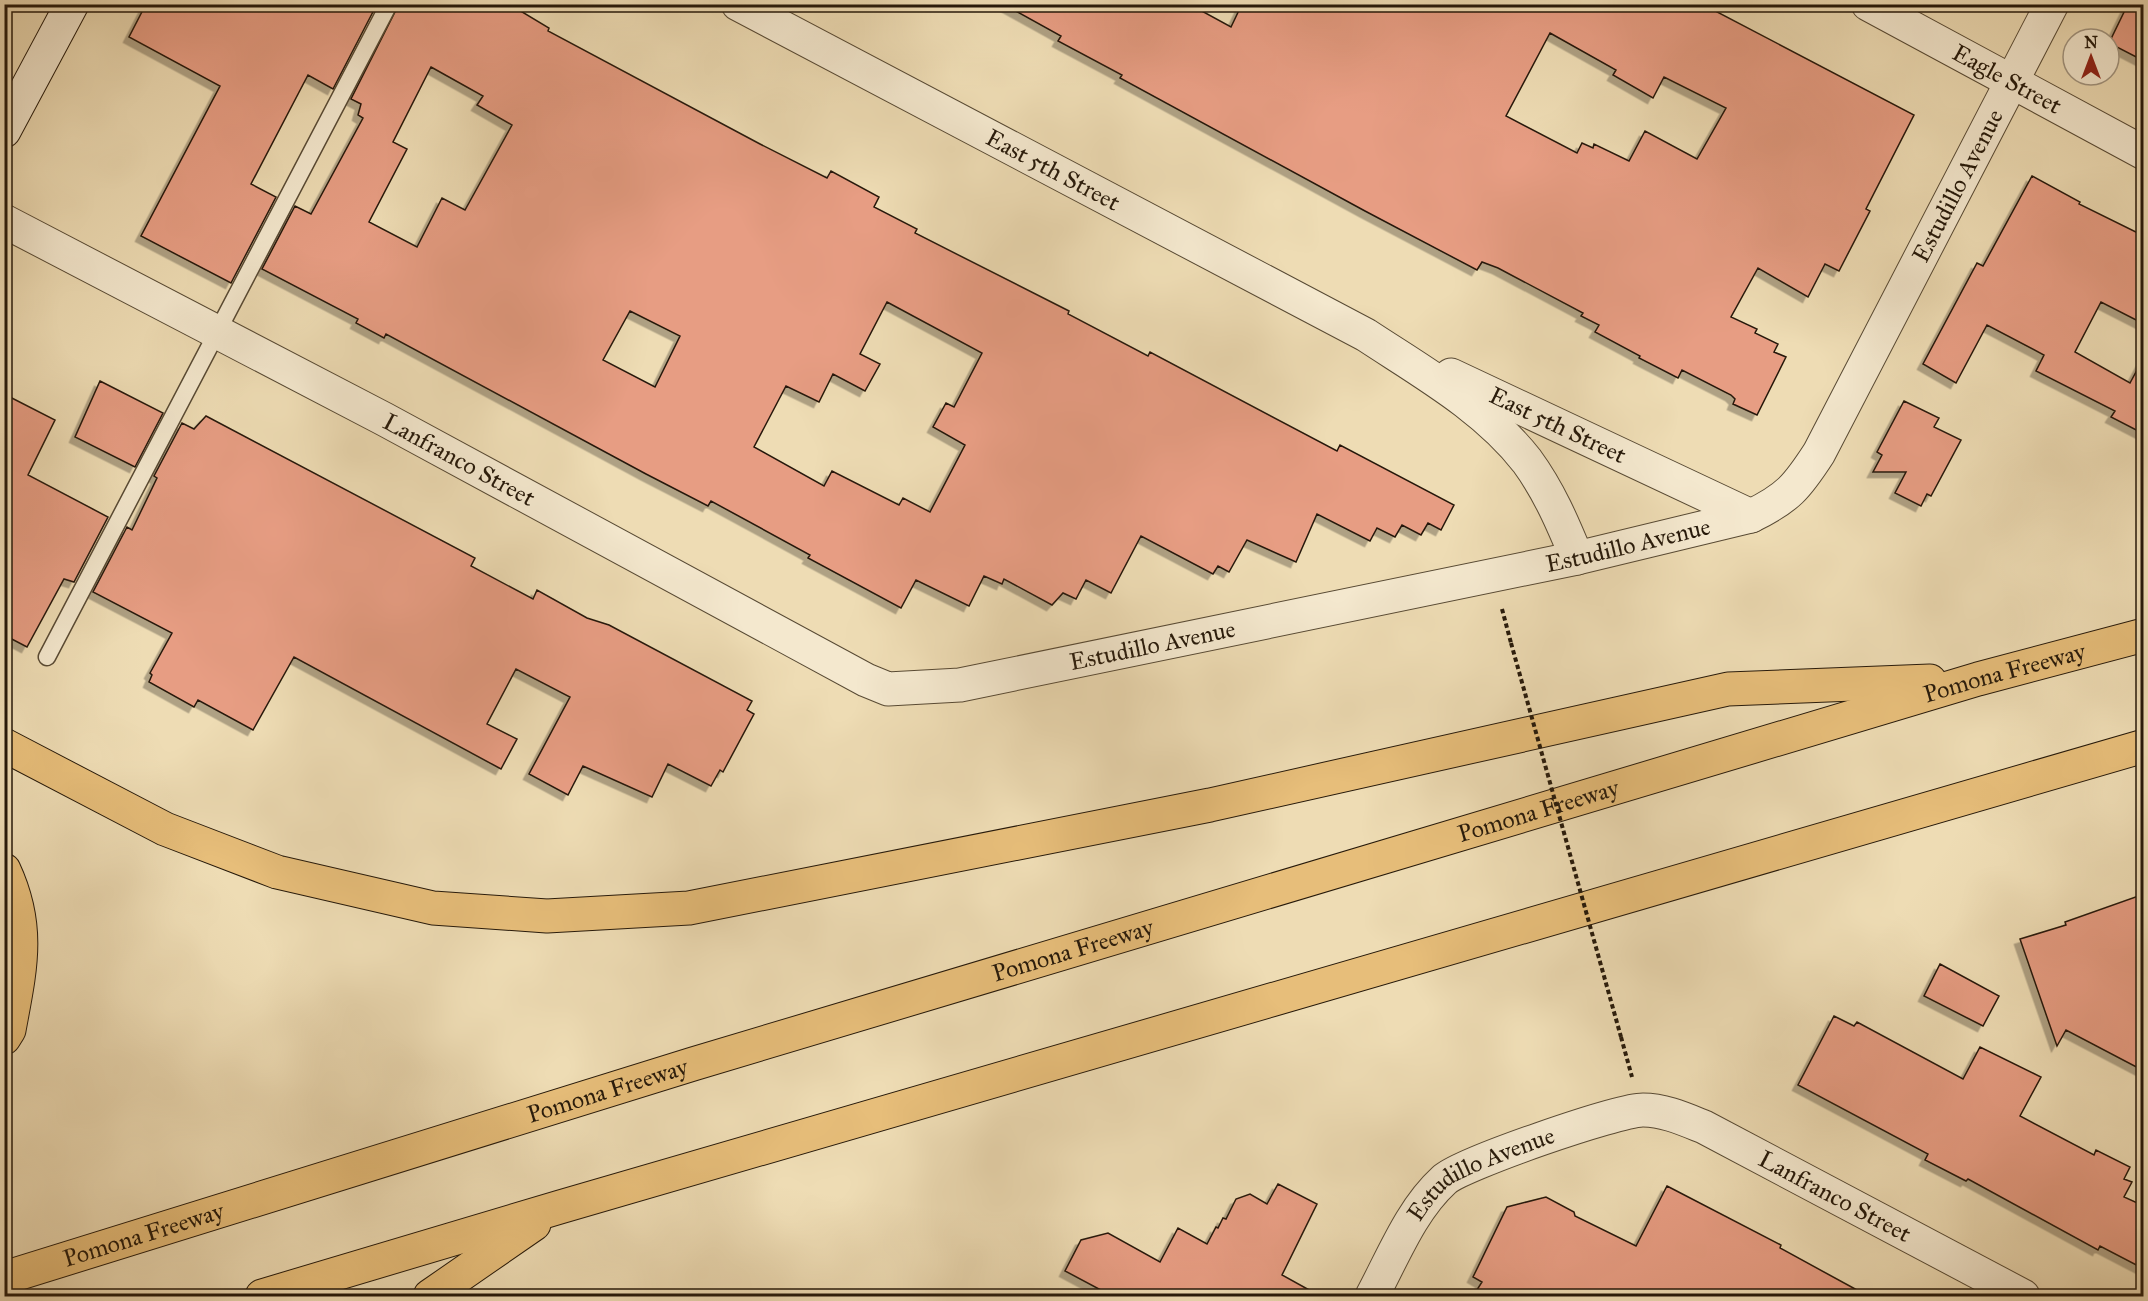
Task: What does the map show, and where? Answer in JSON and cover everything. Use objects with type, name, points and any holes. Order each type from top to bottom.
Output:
[{"type":"highway","name":"Pomona Freeway","points":[[4,1278],[681,1067],[1978,679],[2144,634]]},
{"type":"highway","points":[[4,745],[165,829],[277,872],[433,908],[547,916],[689,908],[1210,805],[1728,689],[1978,679]]},
{"type":"highway","points":[[262,1296],[560,1207],[2144,746]]},
{"type":"highway","points":[[4,870],[16,896],[22,955],[9,1030],[4,1038]]},
{"type":"highway","points":[[430,1296],[560,1207]]},
{"type":"street","points":[[4,131],[72,4]]},
{"type":"street","name":"East 5th Street","points":[[738,4],[1366,335],[1751,516]]},
{"type":"street","name":"Eagle Street","points":[[1868,4],[2144,153]]},
{"type":"street","name":"Estudillo Avenue","points":[[917,689],[960,685],[1577,558],[1751,516],[1776,503],[1797,486],[1819,453],[2052,4]]},
{"type":"street","name":"Lanfranco Street","points":[[4,221],[384,419],[866,680],[888,689],[917,689]]},
{"type":"street","name":"East 5th Street","points":[[1366,335],[1455,394],[1497,428],[1527,461],[1556,507],[1577,558]]},
{"type":"street","name":"Lanfranco Street","points":[[1641,1110],[1671,1114],[1704,1127],[2023,1296]]},
{"type":"street","name":"Estudillo Avenue","points":[[1372,1296],[1425,1199],[1446,1177],[1472,1165],[1603,1118],[1641,1110]]},
{"type":"lane","points":[[47,657],[389,4]]},
{"type":"path","points":[[1511,643],[1641,1110]]},
{"type":"building","points":[[146,4],[377,4],[333,89],[308,75],[251,184],[276,197],[231,283],[141,236],[220,86],[129,37]]},
{"type":"building","points":[[399,4],[509,4],[549,28],[548,31],[760,144],[827,178],[831,171],[879,197],[874,207],[917,229],[915,233],[1069,311],[1068,314],[1148,356],[1150,352],[1337,451],[1340,445],[1454,505],[1441,530],[1428,523],[1421,535],[1402,525],[1395,537],[1377,528],[1370,541],[1317,514],[1296,562],[1247,540],[1229,572],[1218,566],[1213,574],[1141,536],[1111,593],[1086,580],[1076,599],[1063,593],[1052,605],[1004,579],[1002,584],[984,576],[969,606],[916,580],[901,608],[808,558],[810,555],[711,501],[708,506],[646,474],[386,334],[384,338],[356,323],[358,319],[262,269],[295,206],[311,214],[363,118],[358,115],[361,104],[351,99]],"holes":[[[431,67],[483,96],[477,105],[512,125],[465,210],[442,198],[417,247],[369,222],[407,149],[393,142]],[[887,302],[982,353],[954,407],[946,403],[933,427],[965,445],[930,512],[903,498],[899,505],[832,471],[824,486],[754,447],[786,386],[819,402],[833,374],[865,391],[880,364],[860,354]],[[630,311],[680,336],[655,387],[603,360]]]},
{"type":"building","points":[[1003,4],[1189,4],[1231,27],[1242,4],[1702,4],[1914,115],[1866,209],[1870,211],[1839,271],[1825,264],[1808,297],[1758,268],[1731,317],[1757,329],[1755,333],[1778,344],[1774,352],[1786,357],[1757,415],[1733,404],[1735,399],[1731,395],[1682,370],[1678,378],[1639,358],[1640,356],[1595,332],[1599,325],[1581,316],[1583,313],[1498,268],[1482,262],[1477,270],[1120,78],[1122,75],[1058,41],[1061,36]],"holes":[[[1550,33],[1616,70],[1613,75],[1653,98],[1664,77],[1726,108],[1697,159],[1645,131],[1629,161],[1594,144],[1593,148],[1582,143],[1577,153],[1506,116]]]},
{"type":"building","points":[[2128,4],[2144,4],[2144,61],[2121,49],[2121,27],[2117,27]]},
{"type":"building","points":[[2032,176],[2080,202],[2079,204],[2144,236],[2144,324],[2101,302],[2075,352],[2130,383],[2144,357],[2144,434],[2111,417],[2115,411],[2036,371],[2044,355],[1987,325],[1956,383],[1923,364],[1977,263],[1983,266]]},
{"type":"building","points":[[100,381],[163,413],[135,467],[75,437]]},
{"type":"building","points":[[4,394],[55,420],[28,475],[108,517],[74,582],[64,579],[27,647],[4,635]]},
{"type":"building","points":[[1904,401],[1939,418],[1934,427],[1961,440],[1931,496],[1927,494],[1921,506],[1895,493],[1906,472],[1873,472],[1882,455],[1877,452]]},
{"type":"building","points":[[206,416],[475,558],[471,566],[533,599],[537,590],[587,618],[609,625],[752,701],[747,710],[754,714],[723,772],[720,770],[711,786],[668,764],[652,797],[583,766],[568,795],[529,774],[570,697],[516,669],[487,724],[517,739],[501,769],[294,657],[253,730],[198,700],[194,707],[149,682],[152,675],[150,673],[172,633],[93,592],[127,527],[132,530],[157,478],[154,476],[182,423],[194,429]]},
{"type":"building","points":[[2144,894],[2144,1071],[2066,1030],[2057,1046],[2020,939],[2066,925],[2065,922]]},
{"type":"building","points":[[1940,964],[1999,996],[1983,1026],[1924,996]]},
{"type":"building","points":[[1834,1016],[1854,1026],[1857,1022],[1963,1079],[1980,1047],[2041,1077],[2020,1116],[2094,1155],[2096,1150],[2130,1167],[2124,1179],[2132,1182],[2124,1197],[2144,1206],[2144,1269],[2100,1246],[2098,1250],[1968,1179],[1966,1181],[1925,1160],[1928,1154],[1798,1085]]},
{"type":"building","points":[[1278,1184],[1317,1204],[1282,1275],[1320,1296],[1112,1296],[1065,1271],[1081,1240],[1108,1233],[1160,1262],[1178,1228],[1207,1244],[1216,1227],[1218,1228],[1223,1218],[1226,1219],[1236,1199],[1250,1194],[1267,1204]]},
{"type":"building","points":[[1667,1186],[1781,1245],[1780,1248],[1868,1296],[1473,1296],[1482,1282],[1473,1277],[1507,1207],[1546,1197],[1574,1212],[1575,1216],[1636,1246]]}]
